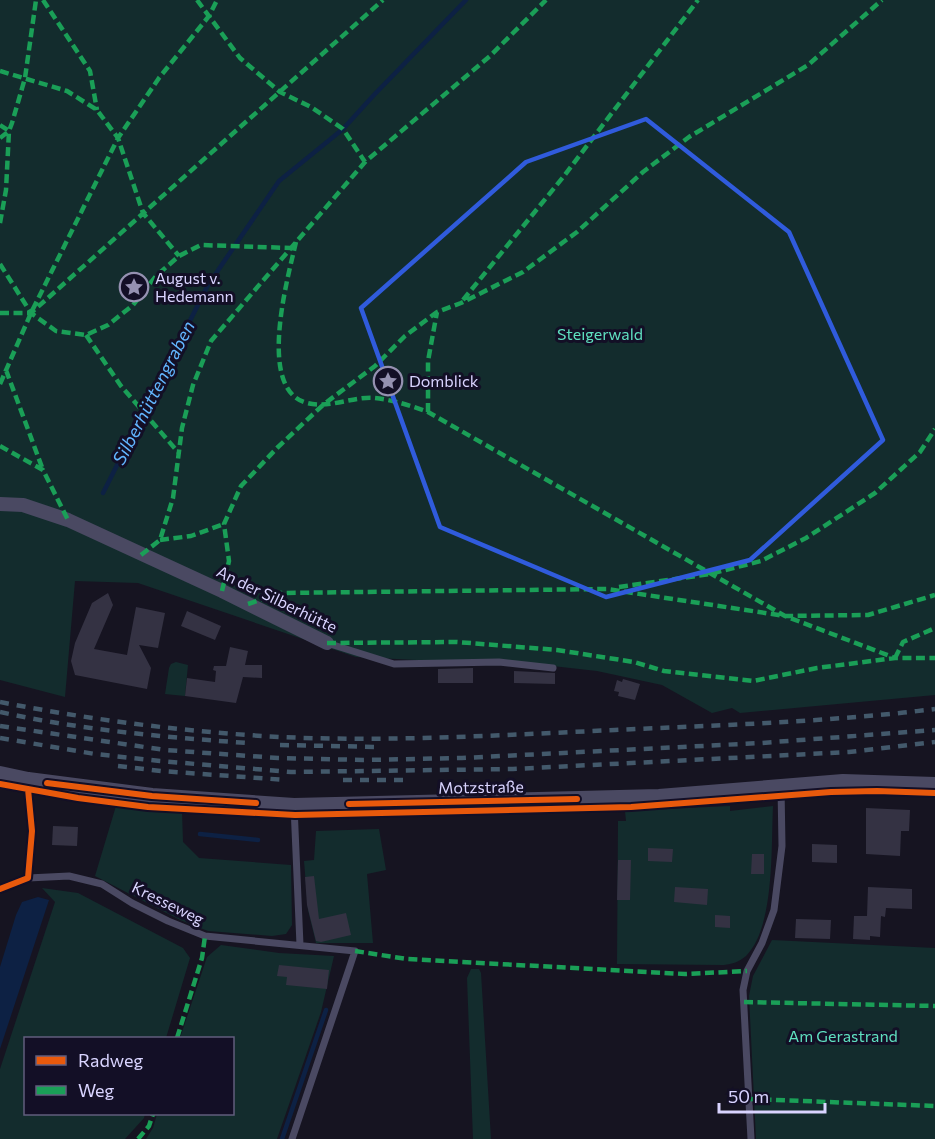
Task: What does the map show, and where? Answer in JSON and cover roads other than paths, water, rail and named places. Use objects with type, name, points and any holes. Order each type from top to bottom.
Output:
[{"type":"street","name":"An der Silberhütte","points":[[0,504],[23,505],[68,520],[222,591],[327,643]]},
{"type":"street","name":"Motzstraße","points":[[0,774],[28,780],[152,795],[294,806],[659,797],[843,782],[935,784]]},
{"type":"lane","name":"An der Silberhütte","points":[[327,643],[394,664],[499,662],[553,668]]},
{"type":"lane","points":[[27,878],[32,831],[28,780]]},
{"type":"lane","points":[[751,1139],[743,990],[747,971],[762,943],[774,910],[782,846],[781,787]]},
{"type":"lane","points":[[294,806],[300,945]]},
{"type":"lane","name":"Kresseweg","points":[[0,889],[27,878],[69,876],[102,884],[132,903],[205,936],[355,951],[292,1139]]},
{"type":"water","points":[[38,897],[49,900],[0,1049],[0,967],[22,902]]},
{"type":"waterway","name":"Silberhüttengraben","points":[[103,493],[208,285],[279,181],[343,129],[466,0]]},
{"type":"waterway","name":"Silberhüttengraben","points":[[200,834],[258,840]]},
{"type":"waterway","name":"Silberhüttengraben","points":[[282,1139],[326,1010]]},
{"type":"railway","points":[[0,702],[104,720],[174,728],[245,735],[364,739],[735,725],[935,709]]},
{"type":"railway","points":[[0,712],[92,728],[247,743]]},
{"type":"railway","points":[[0,726],[165,750],[278,758],[363,760],[462,758],[761,743],[935,730]]},
{"type":"railway","points":[[0,738],[95,754],[291,772],[513,769],[849,752],[935,742]]},
{"type":"railway","points":[[280,745],[379,747]]},
{"type":"railway","points":[[118,766],[286,780]]},
{"type":"railway","points":[[343,780],[406,780]]},
{"type":"place","name":"August v. Hedemann","points":[[134,287]]},
{"type":"place","name":"Domblick","points":[[388,381]]},
{"type":"park label","name":"Steigerwald","points":[[600,334]]},
{"type":"park label","name":"Am Gerastrand","points":[[843,1036]]}]
